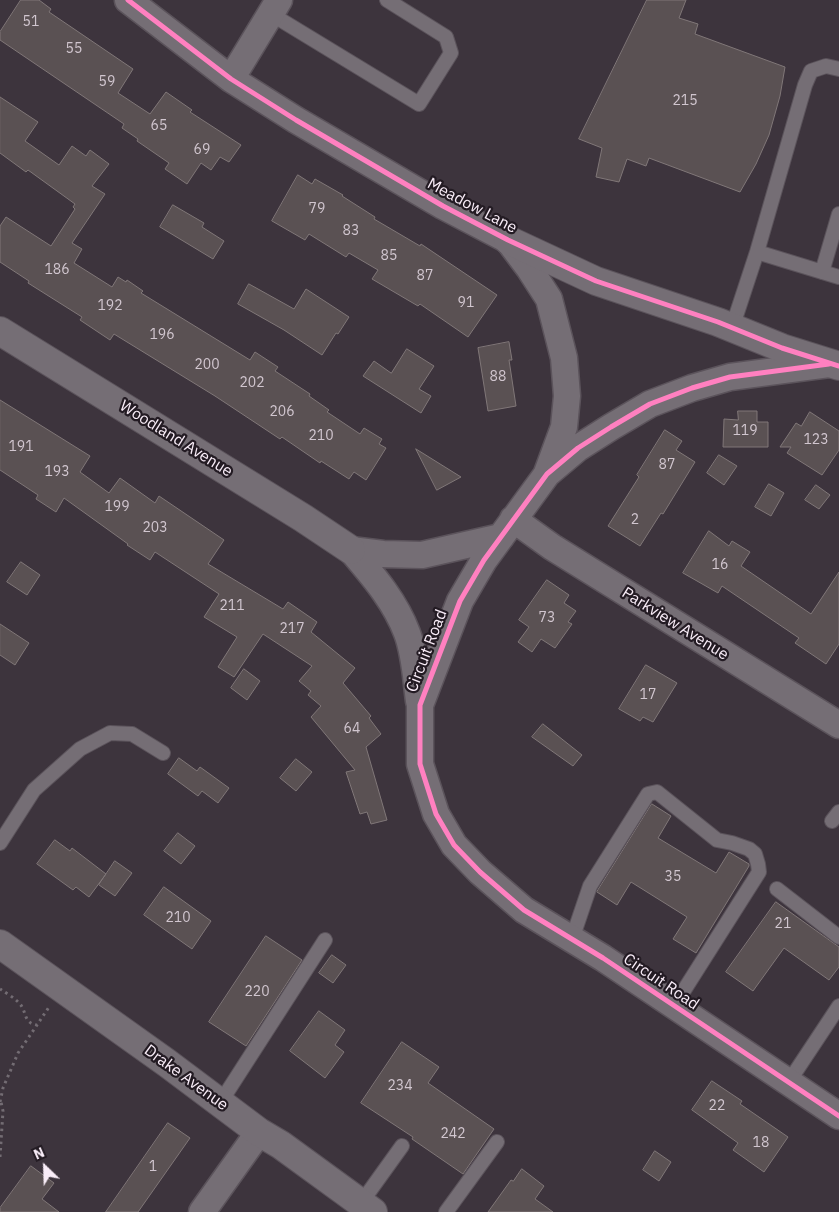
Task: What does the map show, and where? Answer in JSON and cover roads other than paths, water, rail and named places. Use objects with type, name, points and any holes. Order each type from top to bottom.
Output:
[{"type":"street","name":"Meadow Lane","points":[[128,0],[231,80],[443,206],[508,240],[596,281],[834,365]]},
{"type":"street","points":[[231,80],[275,7]]},
{"type":"street","name":"Circuit Road","points":[[508,240],[549,299],[564,358],[567,396],[564,427],[547,474]]},
{"type":"street","name":"Woodland Avenue","points":[[0,331],[352,550],[379,583],[408,633],[420,705]]},
{"type":"street","name":"Circuit Road","points":[[834,365],[730,377],[692,388],[650,404],[578,448],[547,474],[484,560],[460,601],[420,705],[420,764],[436,814],[454,845],[480,872],[524,910],[572,939],[839,1116]]},
{"type":"street","name":"Woodland Avenue","points":[[352,550],[383,554],[422,555],[507,528]]},
{"type":"street","name":"Parkview Avenue","points":[[507,528],[552,547],[839,726]]},
{"type":"street","name":"Drake Avenue","points":[[0,944],[367,1208]]},
{"type":"street","points":[[202,1212],[259,1132]]},
{"type":"lane","points":[[275,7],[419,104],[450,53],[446,37],[387,0]]},
{"type":"lane","points":[[732,328],[757,252],[805,85],[812,71],[826,66],[839,69]]},
{"type":"lane","points":[[822,272],[839,214]]},
{"type":"lane","points":[[757,252],[839,277]]},
{"type":"lane","points":[[0,843],[34,790],[80,750],[110,732],[132,734],[163,753]]},
{"type":"lane","points":[[572,939],[590,886],[648,794],[657,792],[717,840],[732,843],[749,850],[755,854],[758,872],[674,1006]]},
{"type":"lane","points":[[778,889],[839,938]]},
{"type":"lane","points":[[220,1103],[326,940]]},
{"type":"lane","points":[[788,1083],[839,1006]]},
{"type":"lane","points":[[446,1212],[497,1142]]},
{"type":"lane","points":[[367,1208],[402,1146]]}]
